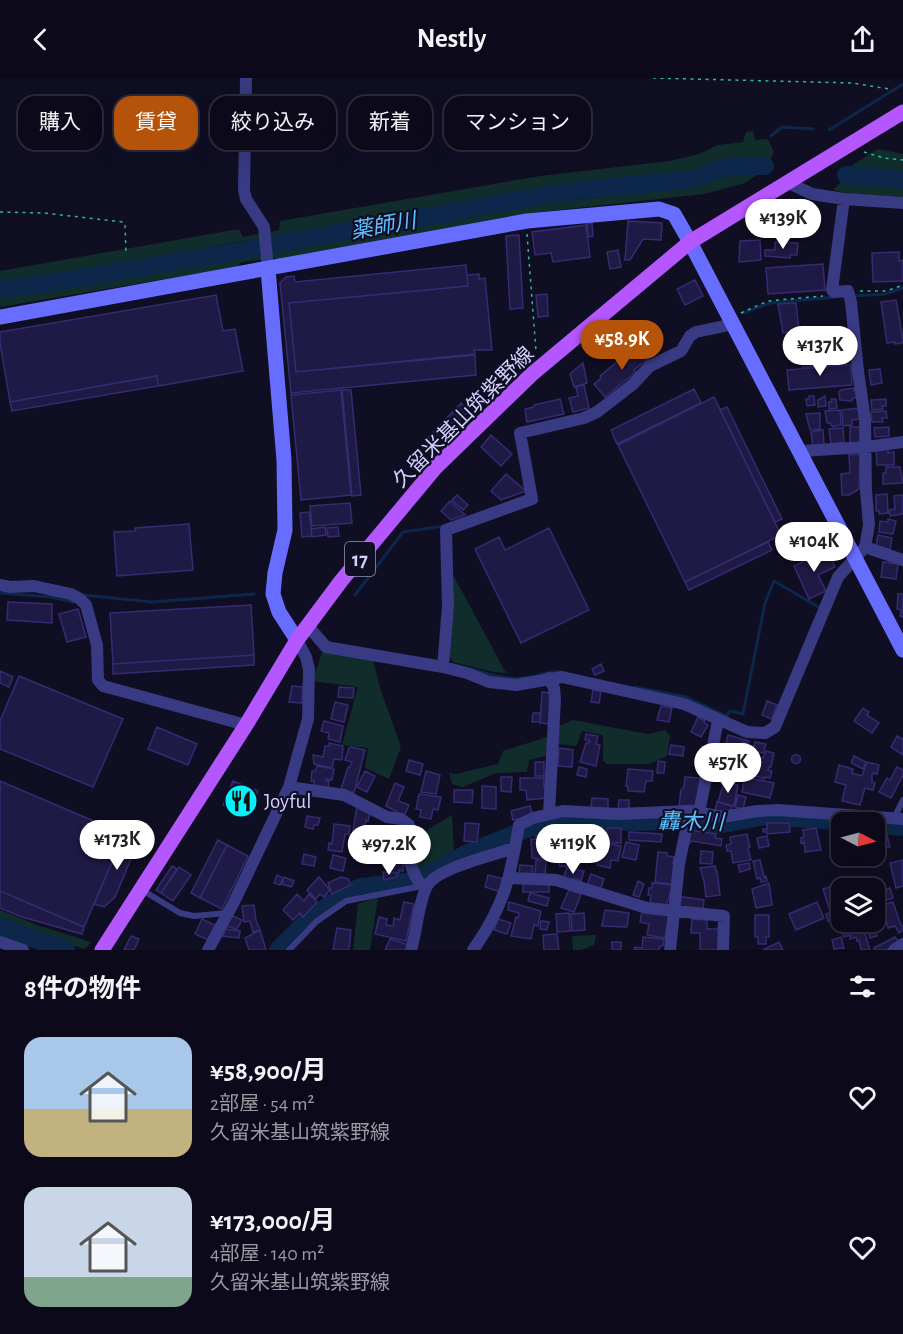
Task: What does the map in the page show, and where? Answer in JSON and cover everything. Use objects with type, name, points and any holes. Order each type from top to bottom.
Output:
[{"type":"main road","name":"久留米基山筑紫野線","points":[[105,946],[246,725],[297,640],[341,581],[436,467],[532,374],[690,242],[903,112]]},
{"type":"street","points":[[208,950],[289,787],[308,719],[309,669],[306,657],[279,612],[273,594],[275,573],[285,530],[284,460],[264,227],[246,200],[244,190],[246,78]]},
{"type":"street","points":[[787,182],[812,194],[844,199],[903,203]]},
{"type":"street","points":[[308,626],[326,647],[443,667],[489,682],[516,685],[562,677],[684,704],[718,721],[756,734],[765,733],[775,727],[838,577],[860,554],[868,525],[865,420],[851,302],[848,291],[834,292],[832,290],[844,199]]},
{"type":"street","points":[[0,317],[526,221],[659,209],[674,214],[801,451],[860,554],[903,650]]},
{"type":"street","points":[[443,667],[448,606],[446,530],[532,499],[520,434],[584,418],[597,412],[632,385],[650,366],[681,351],[690,336],[696,332],[734,324]]},
{"type":"street","points":[[801,451],[903,442]]},
{"type":"street","points":[[860,554],[903,560]]},
{"type":"street","points":[[0,585],[34,586],[75,597],[86,606],[97,645],[98,680],[103,686],[246,725]]},
{"type":"street","points":[[549,678],[555,699],[549,814]]},
{"type":"street","points":[[670,950],[673,910],[686,827],[694,812],[718,721]]},
{"type":"street","points":[[289,787],[344,795],[387,817],[401,819],[409,825],[408,854],[411,870],[423,885]]},
{"type":"street","points":[[473,950],[496,914],[510,878],[519,825],[533,818],[563,811],[618,814],[694,812],[723,817],[757,811],[786,810],[898,819]]},
{"type":"street","points":[[411,950],[423,885],[454,868],[514,847]]},
{"type":"street","points":[[510,878],[556,880],[647,908],[724,916],[723,950]]},
{"type":"street","points":[[0,942],[23,950]]},
{"type":"street","points":[[894,950],[903,944]]},
{"type":"lane","points":[[898,819],[903,800]]},
{"type":"lane","points":[[288,950],[317,921],[346,902],[423,885]]},
{"type":"lane","points":[[141,889],[180,913],[194,916],[228,913]]},
{"type":"path","points":[[653,78],[852,83],[889,89]]},
{"type":"path","points":[[864,152],[884,158],[903,160]]},
{"type":"path","points":[[0,212],[44,213],[123,222],[126,253]]},
{"type":"path","points":[[526,221],[536,351]]},
{"type":"path","points":[[848,291],[886,291],[903,285]]},
{"type":"path","points":[[734,324],[742,312],[768,301],[828,295],[834,292]]},
{"type":"green space","points":[[753,131],[755,140],[768,139],[774,152],[769,161],[741,158],[725,160],[691,172],[544,188],[0,284],[0,271],[239,229],[243,237],[279,230],[280,221],[540,176],[670,161],[699,154],[718,145],[743,142],[746,132]]},
{"type":"green space","points":[[878,149],[903,154],[903,171],[849,167]]},
{"type":"green space","points":[[737,173],[757,175],[745,183],[704,194],[532,213],[277,260],[274,258],[242,262],[236,267],[0,307],[0,298],[538,204],[691,187]]},
{"type":"green space","points":[[843,180],[903,186],[903,197],[850,194],[833,190]]},
{"type":"green space","points":[[451,571],[506,673],[453,662],[449,655]]},
{"type":"green space","points":[[322,652],[373,660],[380,688],[401,747],[389,779],[365,768],[368,748],[342,745],[358,687],[313,681]]},
{"type":"green space","points":[[573,720],[648,734],[665,730],[670,736],[667,756],[649,764],[606,764],[603,760],[603,735],[582,731],[576,746],[556,744],[557,727]]},
{"type":"green space","points":[[550,736],[549,755],[529,760],[527,772],[496,773],[463,787],[452,784],[449,773],[456,774],[498,764],[503,751]]},
{"type":"green space","points":[[452,815],[454,853],[416,872],[412,832],[424,832]]},
{"type":"green space","points":[[378,897],[370,950],[353,950],[358,904]]},
{"type":"green space","points":[[0,910],[37,925],[91,942],[85,949],[43,937],[0,919]]},
{"type":"green space","points":[[596,935],[594,945],[581,950],[573,950],[572,936]]},
{"type":"building","points":[[628,221],[662,223],[661,240],[643,239],[630,260],[625,260]]},
{"type":"building","points":[[592,223],[593,236],[588,237],[587,224]]},
{"type":"building","points":[[586,225],[590,257],[553,262],[551,253],[535,255],[532,232]]},
{"type":"building","points":[[519,235],[523,308],[510,309],[506,236]]},
{"type":"building","points":[[760,240],[761,260],[739,262],[740,241]]},
{"type":"building","points":[[775,242],[798,243],[797,255],[790,255],[790,258],[765,256],[765,250],[775,250]]},
{"type":"building","points":[[618,250],[621,267],[610,269],[607,252]]},
{"type":"building","points":[[899,252],[899,261],[903,260],[903,281],[873,282],[872,253]]},
{"type":"building","points":[[823,264],[825,290],[768,294],[766,268]]},
{"type":"building","points":[[466,265],[468,286],[289,303],[296,372],[475,355],[476,375],[291,393],[280,283],[286,277],[294,276],[295,282]]},
{"type":"building","points":[[479,274],[479,279],[485,278],[492,350],[474,350],[475,354],[296,372],[289,303],[468,286],[467,275]]},
{"type":"building","points":[[695,280],[703,296],[685,305],[677,289]]},
{"type":"building","points":[[547,294],[548,316],[538,317],[536,295]]},
{"type":"building","points":[[216,295],[223,331],[235,329],[243,371],[158,386],[157,376],[10,402],[0,332]]},
{"type":"building","points":[[896,300],[903,340],[902,343],[895,344],[895,342],[887,343],[881,302]]},
{"type":"building","points":[[796,303],[799,331],[783,333],[778,304]]},
{"type":"building","points":[[641,345],[651,357],[605,397],[594,384],[601,378],[600,376],[635,347],[637,349]]},
{"type":"building","points":[[583,363],[587,383],[574,387],[570,374]]},
{"type":"building","points":[[846,364],[802,368],[802,367]]},
{"type":"building","points":[[851,365],[852,385],[789,390],[787,370]]},
{"type":"building","points":[[880,369],[882,383],[871,385],[869,370]]},
{"type":"building","points":[[157,376],[158,386],[12,411],[10,402]]},
{"type":"building","points":[[584,385],[589,408],[573,412],[569,398],[578,396],[576,387]]},
{"type":"building","points":[[854,388],[858,396],[852,401],[840,400],[841,390]]},
{"type":"building","points":[[694,389],[701,403],[617,444],[611,430]]},
{"type":"building","points":[[341,390],[351,495],[301,500],[291,395]]},
{"type":"building","points":[[342,390],[351,390],[361,495],[352,496]]},
{"type":"building","points":[[809,396],[814,396],[815,405],[807,406],[806,399],[809,399]]},
{"type":"building","points":[[825,396],[826,406],[818,407],[818,400]]},
{"type":"building","points":[[714,397],[781,535],[685,582],[618,445]]},
{"type":"building","points":[[560,399],[564,414],[527,422],[525,409]]},
{"type":"building","points":[[831,399],[836,399],[837,408],[829,409]]},
{"type":"building","points":[[886,399],[886,406],[882,406],[883,409],[872,410],[871,400]]},
{"type":"building","points":[[461,403],[469,411],[433,448],[425,441]]},
{"type":"building","points":[[727,407],[782,519],[775,522],[720,410]]},
{"type":"building","points":[[858,408],[860,419],[852,420],[852,425],[843,426],[842,410]]},
{"type":"building","points":[[840,410],[841,425],[833,427],[827,423],[825,411]]},
{"type":"building","points":[[886,411],[887,418],[882,418],[883,422],[872,422],[871,412]]},
{"type":"building","points":[[820,413],[820,429],[810,430],[806,414]]},
{"type":"building","points":[[850,427],[860,427],[861,444],[850,444]]},
{"type":"building","points":[[889,427],[889,436],[875,437],[874,428]]},
{"type":"building","points":[[843,428],[844,442],[831,444],[829,429]]},
{"type":"building","points":[[823,430],[824,445],[813,446],[811,432]]},
{"type":"building","points":[[491,435],[512,454],[501,466],[481,447]]},
{"type":"building","points":[[876,449],[888,449],[888,453],[894,452],[894,465],[877,465]]},
{"type":"building","points":[[860,454],[859,489],[849,495],[842,495],[841,474],[850,473],[849,455]]},
{"type":"building","points":[[886,467],[900,467],[903,483],[883,484],[883,473],[886,473]]},
{"type":"building","points":[[506,474],[526,491],[501,500],[491,491]]},
{"type":"building","points":[[887,494],[888,513],[879,514],[879,511],[876,511],[876,495]]},
{"type":"building","points":[[457,495],[468,505],[463,510],[452,500]]},
{"type":"building","points":[[903,495],[903,514],[890,516],[889,510],[895,509],[894,496]]},
{"type":"building","points":[[450,501],[465,515],[451,520],[441,511]]},
{"type":"building","points":[[350,503],[352,523],[312,526],[310,506]]},
{"type":"building","points":[[309,512],[312,536],[302,537],[300,513]]},
{"type":"building","points":[[888,519],[896,521],[893,534],[879,532],[880,521],[888,522]]},
{"type":"building","points":[[189,524],[193,570],[117,576],[114,532]]},
{"type":"building","points":[[325,527],[326,535],[312,537],[311,529]]},
{"type":"building","points":[[338,527],[339,536],[328,537],[327,528]]},
{"type":"building","points":[[549,528],[589,610],[521,643],[475,549],[499,537],[505,550]]},
{"type":"building","points":[[878,535],[892,538],[890,550],[876,546]]},
{"type":"building","points":[[768,542],[772,550],[689,590],[685,582]]},
{"type":"building","points":[[827,550],[835,567],[818,575],[826,591],[809,599],[794,566]]},
{"type":"building","points":[[883,562],[898,564],[896,579],[881,577]]},
{"type":"building","points":[[898,594],[903,594],[903,617],[900,616],[901,610],[897,609]]},
{"type":"building","points":[[8,602],[52,604],[52,623],[7,620]]},
{"type":"building","points":[[251,605],[254,655],[113,664],[110,613]]},
{"type":"building","points":[[78,609],[86,637],[67,642],[59,614]]},
{"type":"building","points":[[254,655],[254,665],[113,674],[113,664]]},
{"type":"building","points":[[601,664],[604,671],[595,675],[592,669]]},
{"type":"building","points":[[0,671],[13,677],[9,687],[0,683]]},
{"type":"building","points":[[19,676],[123,719],[93,787],[0,749],[0,721]]},
{"type":"building","points":[[292,686],[303,687],[302,703],[289,702]]},
{"type":"building","points":[[339,687],[354,688],[353,698],[338,697]]},
{"type":"building","points":[[593,690],[601,691],[599,703],[591,702]]},
{"type":"building","points":[[542,692],[551,693],[550,724],[540,723]]},
{"type":"building","points":[[767,701],[777,705],[772,719],[762,715]]},
{"type":"building","points":[[335,702],[348,705],[344,722],[331,719]]},
{"type":"building","points":[[661,706],[672,708],[669,722],[657,720]]},
{"type":"building","points":[[863,708],[869,712],[867,715],[879,723],[872,733],[854,721]]},
{"type":"building","points":[[533,713],[540,713],[540,722],[532,722]]},
{"type":"building","points":[[698,717],[708,725],[701,737],[691,732]]},
{"type":"building","points":[[324,721],[343,726],[340,742],[328,739],[329,733],[321,731]]},
{"type":"building","points":[[157,727],[197,744],[188,765],[148,749]]},
{"type":"building","points":[[586,734],[598,736],[596,744],[600,745],[596,766],[580,762],[586,743],[590,741],[585,740]]},
{"type":"building","points":[[728,735],[749,741],[748,744],[743,742],[741,747],[726,743]]},
{"type":"building","points":[[897,736],[903,738],[903,755],[891,747]]},
{"type":"building","points":[[755,742],[766,744],[763,753],[753,751]]},
{"type":"building","points":[[329,743],[343,746],[342,760],[334,759],[332,768],[314,764],[313,755],[323,757],[325,746],[329,746]]},
{"type":"building","points":[[671,745],[684,747],[683,756],[669,754]]},
{"type":"building","points":[[351,747],[365,750],[354,793],[341,789],[348,767],[352,762],[345,760]]},
{"type":"building","points":[[559,748],[573,750],[572,767],[558,766]]},
{"type":"building","points":[[766,751],[774,753],[771,767],[768,770],[772,771],[770,778],[764,777],[764,779],[750,774],[753,756],[763,758]]},
{"type":"building","points":[[796,754],[801,759],[796,764],[791,759]]},
{"type":"building","points":[[854,756],[866,762],[863,769],[851,763]]},
{"type":"building","points":[[409,760],[423,764],[420,775],[406,771]]},
{"type":"building","points":[[658,761],[665,762],[664,773],[657,773]]},
{"type":"building","points":[[535,762],[544,762],[544,776],[535,776]]},
{"type":"building","points":[[867,762],[879,765],[877,774],[872,775],[872,782],[875,783],[873,790],[865,788],[860,805],[842,801],[846,785],[835,782],[839,765],[853,769],[852,773],[862,776]]},
{"type":"building","points":[[317,766],[334,769],[332,780],[326,779],[329,781],[328,789],[314,785],[314,781],[311,781],[312,771],[315,771]]},
{"type":"building","points":[[579,767],[587,769],[586,777],[577,775]]},
{"type":"building","points":[[737,767],[742,768],[739,781],[733,780]]},
{"type":"building","points":[[897,767],[903,770],[903,775],[891,798],[879,792],[887,778],[890,780]]},
{"type":"building","points":[[628,769],[653,771],[652,781],[646,781],[644,792],[628,791],[628,786],[626,786]]},
{"type":"building","points":[[365,771],[375,776],[367,792],[357,787]]},
{"type":"building","points":[[426,771],[440,775],[436,794],[421,792]]},
{"type":"building","points":[[501,777],[512,777],[511,792],[501,791]]},
{"type":"building","points":[[685,777],[700,778],[696,805],[679,806]]},
{"type":"building","points":[[745,777],[774,783],[770,798],[742,792]]},
{"type":"building","points":[[520,778],[544,778],[547,798],[527,800],[526,790],[520,790]]},
{"type":"building","points":[[0,781],[124,834],[84,927],[0,891]]},
{"type":"building","points":[[233,781],[258,791],[248,816],[223,805]]},
{"type":"building","points":[[724,782],[738,785],[734,806],[718,802]]},
{"type":"building","points":[[395,783],[404,787],[398,801],[409,805],[404,816],[386,806]]},
{"type":"building","points":[[482,786],[496,787],[496,809],[482,808]]},
{"type":"building","points":[[454,790],[473,790],[472,803],[454,802]]},
{"type":"building","points":[[419,794],[441,797],[438,810],[433,809],[431,819],[420,817],[421,810],[416,809]]},
{"type":"building","points":[[738,795],[746,797],[743,809],[735,807]]},
{"type":"building","points":[[592,798],[608,799],[608,810],[591,809]]},
{"type":"building","points":[[619,800],[629,800],[629,810],[618,810]]},
{"type":"building","points":[[717,802],[732,806],[731,811],[715,811]]},
{"type":"building","points":[[357,806],[370,812],[368,821],[366,820],[362,845],[351,843]]},
{"type":"building","points":[[530,806],[533,815],[513,820],[511,811]]},
{"type":"building","points":[[307,816],[320,818],[318,825],[314,825],[313,829],[305,827]]},
{"type":"building","points":[[465,823],[479,824],[477,842],[464,841]]},
{"type":"building","points":[[767,823],[789,823],[790,832],[767,834],[763,832],[763,829],[767,829]]},
{"type":"building","points":[[334,824],[350,826],[349,834],[345,834],[342,852],[328,850],[329,843],[332,844]]},
{"type":"building","points":[[384,826],[398,826],[400,843],[404,843],[404,851],[384,849]]},
{"type":"building","points":[[569,826],[579,827],[574,839],[576,839],[575,853],[559,852],[559,855],[551,855],[555,831],[563,832],[563,836],[568,836]]},
{"type":"building","points":[[580,828],[591,829],[590,843],[579,842]]},
{"type":"building","points":[[607,828],[621,828],[621,843],[607,843]]},
{"type":"building","points":[[816,828],[821,850],[805,852],[804,842],[801,843],[801,838],[804,837],[803,830]]},
{"type":"building","points":[[690,830],[716,834],[715,838],[722,839],[721,846],[691,841],[686,843]]},
{"type":"building","points":[[885,831],[890,847],[885,848]]},
{"type":"building","points":[[629,832],[662,834],[661,842],[629,840]]},
{"type":"building","points":[[124,834],[139,840],[115,897],[104,907],[94,904]]},
{"type":"building","points":[[747,834],[751,860],[733,863],[731,851],[727,851],[726,845],[731,844],[730,837]]},
{"type":"building","points":[[536,836],[548,838],[547,859],[532,858],[531,839],[536,839]]},
{"type":"building","points":[[767,836],[769,846],[759,848],[757,838]]},
{"type":"building","points":[[218,840],[227,845],[200,898],[191,893]]},
{"type":"building","points":[[600,842],[621,846],[618,861],[611,860],[610,868],[597,865]]},
{"type":"building","points":[[626,842],[639,845],[636,860],[622,857]]},
{"type":"building","points":[[227,845],[248,856],[222,909],[200,898]]},
{"type":"building","points":[[370,849],[384,851],[383,860],[369,858]]},
{"type":"building","points":[[701,851],[713,852],[712,864],[700,863]]},
{"type":"building","points":[[391,852],[404,853],[403,871],[399,870],[399,873],[390,872]]},
{"type":"building","points":[[658,852],[674,857],[673,863],[676,863],[672,884],[655,882]]},
{"type":"building","points":[[304,854],[316,857],[314,866],[302,864]]},
{"type":"building","points":[[333,855],[346,858],[343,871],[330,868]]},
{"type":"building","points":[[559,859],[576,860],[576,867],[559,866]]},
{"type":"building","points":[[536,860],[546,861],[545,876],[535,875]]},
{"type":"building","points":[[760,860],[767,881],[761,882],[760,878],[757,879],[753,861]]},
{"type":"building","points":[[903,860],[903,886],[896,888],[890,863]]},
{"type":"building","points":[[749,863],[750,869],[740,872],[738,865]]},
{"type":"building","points":[[520,865],[533,866],[532,875],[519,874]]},
{"type":"building","points":[[172,866],[177,869],[161,893],[156,890]]},
{"type":"building","points":[[715,866],[720,895],[706,897],[700,868]]},
{"type":"building","points":[[179,867],[191,875],[173,901],[161,893]]},
{"type":"building","points":[[567,868],[584,871],[581,881],[574,878],[573,881],[563,878]]},
{"type":"building","points":[[383,872],[397,873],[397,877],[384,880]]},
{"type":"building","points":[[591,874],[604,879],[600,890],[587,885]]},
{"type":"building","points":[[277,875],[283,878],[280,885],[274,883]]},
{"type":"building","points":[[488,875],[504,879],[501,892],[485,887]]},
{"type":"building","points":[[284,877],[294,881],[291,887],[282,884]]},
{"type":"building","points":[[319,877],[330,890],[324,897],[320,894],[316,899],[307,890]]},
{"type":"building","points":[[341,877],[348,879],[351,885],[332,894],[328,883]]},
{"type":"building","points":[[638,881],[644,884],[639,897],[633,895]]},
{"type":"building","points":[[523,882],[549,884],[549,892],[523,892]]},
{"type":"building","points":[[652,883],[673,885],[666,906],[650,904],[651,895],[648,895]]},
{"type":"building","points":[[769,883],[772,905],[756,908],[752,889]]},
{"type":"building","points":[[831,887],[831,907],[829,908],[823,889]]},
{"type":"building","points":[[890,888],[893,898],[885,901],[885,890]]},
{"type":"building","points":[[569,890],[581,894],[574,912],[561,908]]},
{"type":"building","points":[[0,891],[84,927],[82,934],[22,917],[0,908]]},
{"type":"building","points":[[530,893],[549,898],[547,906],[528,901]]},
{"type":"building","points":[[297,894],[304,901],[309,894],[317,902],[303,917],[300,913],[293,920],[283,910]]},
{"type":"building","points":[[677,896],[704,900],[703,910],[676,907]]},
{"type":"building","points":[[404,902],[414,904],[406,941],[375,934],[379,917],[387,919],[386,925],[393,926],[394,918],[400,920]]},
{"type":"building","points":[[509,902],[541,911],[538,926],[534,925],[531,939],[511,936],[519,913],[508,910]]},
{"type":"building","points":[[817,902],[824,918],[796,930],[789,914]]},
{"type":"building","points":[[893,902],[903,927],[899,933],[895,926],[888,928],[885,904]]},
{"type":"building","points":[[254,905],[260,930],[253,932],[250,921],[244,922],[242,906]]},
{"type":"building","points":[[605,910],[629,913],[627,927],[602,926]]},
{"type":"building","points":[[642,911],[669,914],[665,938],[647,935],[649,924],[640,922]]},
{"type":"building","points":[[831,912],[831,920],[828,921],[826,914]]},
{"type":"building","points":[[569,913],[570,931],[557,932],[556,914]]},
{"type":"building","points":[[584,913],[585,930],[572,931],[571,914]]},
{"type":"building","points":[[231,915],[242,920],[237,929],[226,926]]},
{"type":"building","points":[[755,915],[769,915],[769,937],[766,937],[766,944],[758,944],[758,937],[755,937]]},
{"type":"building","points":[[202,919],[215,925],[208,940],[195,934]]},
{"type":"building","points":[[498,919],[511,923],[507,934],[494,930]]},
{"type":"building","points":[[692,919],[707,920],[707,929],[721,929],[720,950],[700,950],[700,933],[691,933]]},
{"type":"building","points":[[541,921],[549,922],[547,930],[540,929]]},
{"type":"building","points":[[337,928],[351,930],[349,950],[333,950]]},
{"type":"building","points":[[225,929],[240,931],[239,938],[223,936]]},
{"type":"building","points":[[260,930],[266,950],[249,950],[245,938]]},
{"type":"building","points":[[843,932],[864,932],[870,950],[861,950],[856,937],[850,939],[850,935],[844,937]]},
{"type":"building","points":[[869,932],[876,932],[877,936],[870,938]]},
{"type":"building","points":[[557,934],[559,950],[544,950],[543,935]]},
{"type":"building","points":[[131,936],[139,939],[134,950],[124,950]]},
{"type":"building","points":[[643,937],[664,939],[663,946],[660,946],[659,950],[634,950],[635,947],[642,948]]},
{"type":"building","points":[[841,937],[844,948],[834,949],[832,940]]},
{"type":"building","points":[[895,937],[899,942],[894,946],[886,950],[874,950],[874,948]]},
{"type":"building","points":[[390,939],[409,945],[407,950],[385,950]]},
{"type":"building","points":[[612,942],[621,942],[621,950],[612,950]]},
{"type":"building","points":[[779,942],[783,950],[763,950]]},
{"type":"waterway","points":[[829,130],[903,84]]},
{"type":"waterway","points":[[771,136],[782,127],[813,129]]},
{"type":"waterway","name":"薬師川","points":[[0,289],[62,281],[245,250],[580,190],[695,179],[718,169],[765,166]]},
{"type":"waterway","name":"薬師川","points":[[846,175],[903,180]]},
{"type":"waterway","points":[[853,296],[885,294],[903,288]]},
{"type":"waterway","points":[[743,313],[770,303],[835,297]]},
{"type":"waterway","points":[[355,595],[403,532],[444,526]]},
{"type":"waterway","points":[[635,687],[686,697],[726,716],[730,711],[743,714],[765,603],[774,581],[820,608]]},
{"type":"waterway","points":[[0,593],[52,597],[73,602],[75,600]]},
{"type":"waterway","points":[[83,595],[152,602],[254,594]]},
{"type":"waterway","points":[[472,669],[511,678],[562,672]]},
{"type":"waterway","name":"轟木川","points":[[278,950],[305,923],[344,894],[361,887],[415,881],[470,852],[545,823],[570,820],[641,822],[696,820],[718,825],[764,816],[831,821]]},
{"type":"waterway","name":"轟木川","points":[[885,825],[903,827]]},
{"type":"waterway","name":"轟木川","points":[[0,927],[66,950]]},
{"type":"place","name":"Joyful","points":[[241,801]]}]
